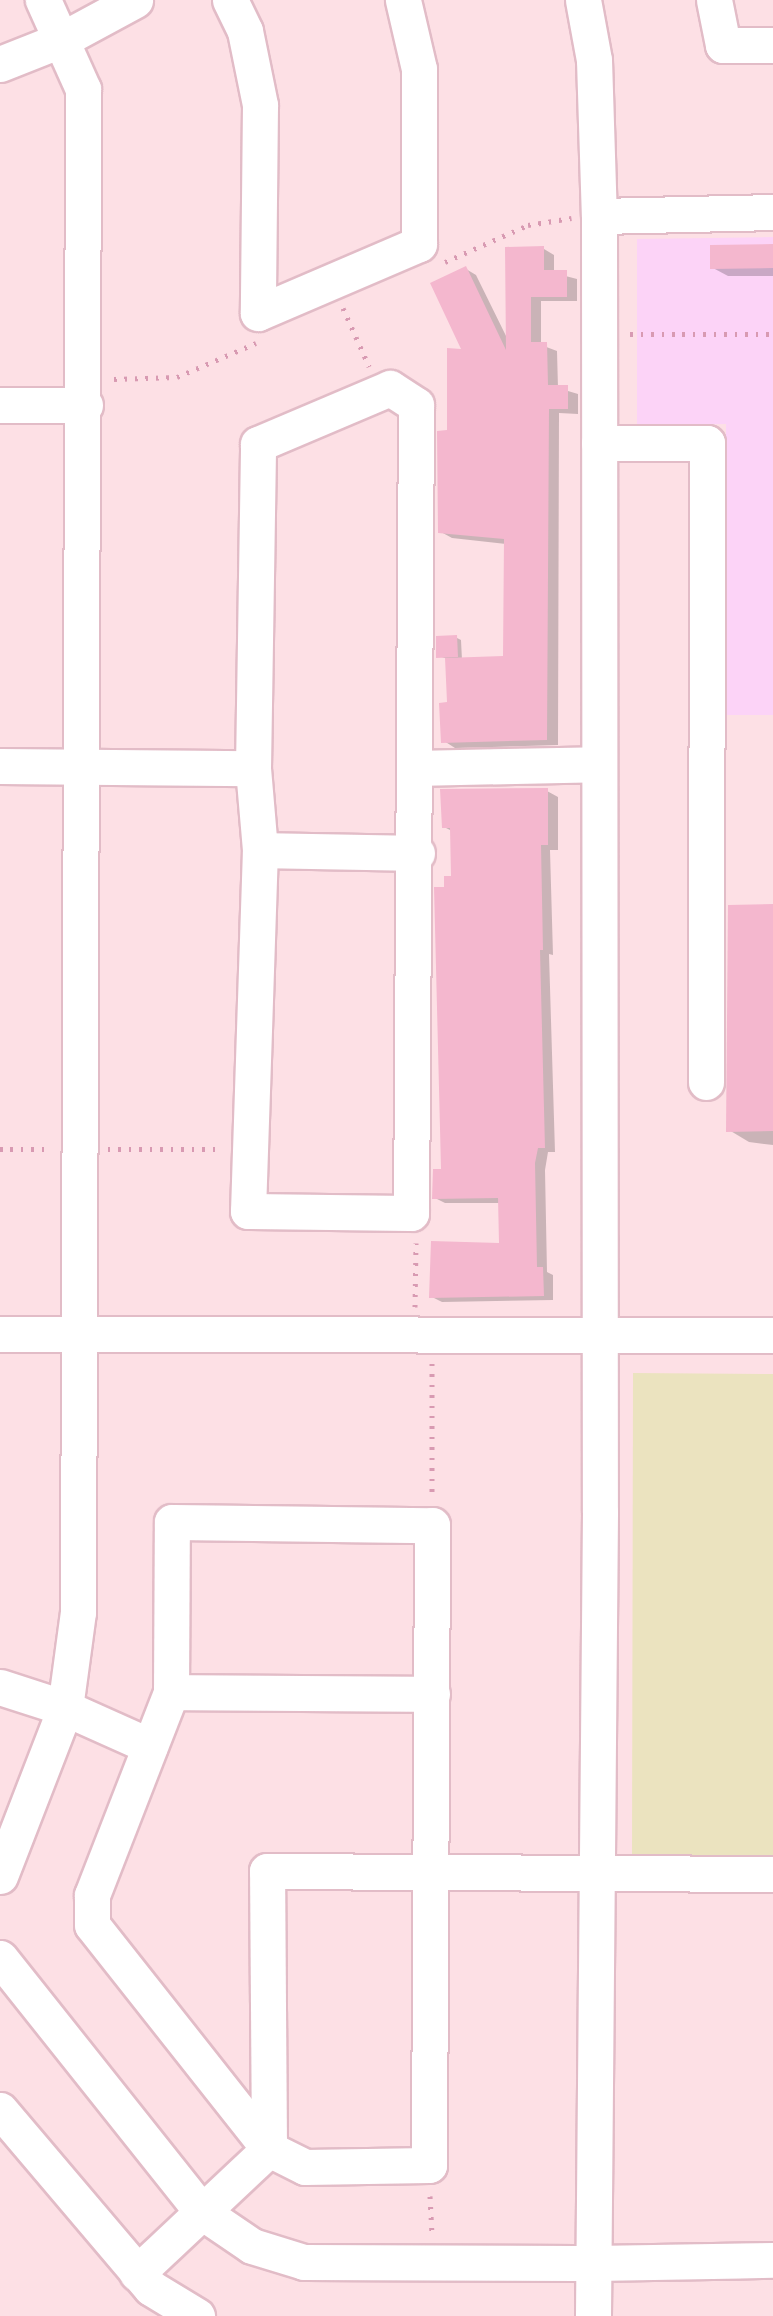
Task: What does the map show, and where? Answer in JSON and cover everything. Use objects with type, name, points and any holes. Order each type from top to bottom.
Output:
[{"type":"street","points":[[0,1876],[65,1708],[78,1612],[83,89],[43,0]]},
{"type":"street","points":[[0,64],[63,39],[135,0]]},
{"type":"street","points":[[230,0],[245,31],[260,105],[258,313],[344,297],[420,244],[419,69],[403,0]]},
{"type":"street","points":[[584,0],[594,60],[599,216],[596,1872],[585,2263],[593,2316]]},
{"type":"street","points":[[714,0],[723,45],[773,45]]},
{"type":"street","points":[[599,216],[773,212]]},
{"type":"street","points":[[390,388],[416,406],[417,853],[412,1213],[248,1210],[260,850],[253,768],[258,444],[390,388]]},
{"type":"street","points":[[0,405],[84,392]]},
{"type":"street","points":[[598,442],[707,443],[706,1082]]},
{"type":"street","points":[[414,768],[598,764]]},
{"type":"street","points":[[0,766],[253,768]]},
{"type":"street","points":[[260,850],[417,853]]},
{"type":"street","points":[[0,1334],[773,1335]]},
{"type":"street","points":[[172,1522],[432,1525],[429,2165],[305,2167],[269,2148],[92,1925],[92,1895],[171,1692],[172,1522]]},
{"type":"street","points":[[0,1687],[65,1708],[150,1746]]},
{"type":"street","points":[[171,1692],[432,1694]]},
{"type":"street","points":[[137,2273],[269,2148],[267,1871],[773,1874]]},
{"type":"street","points":[[0,1958],[202,2212],[252,2246],[304,2262],[773,2260]]},
{"type":"street","points":[[0,2110],[137,2273],[152,2288],[197,2316]]},
{"type":"path","points":[[444,262],[528,225],[599,216]]},
{"type":"path","points":[[344,297],[381,392]]},
{"type":"path","points":[[619,334],[773,334]]},
{"type":"path","points":[[84,392],[177,376],[269,338]]},
{"type":"path","points":[[0,1150],[250,1149]]},
{"type":"path","points":[[412,1213],[416,1231],[415,1310]]},
{"type":"path","points":[[432,1363],[432,1525]]},
{"type":"path","points":[[429,2165],[433,2263]]},
{"type":"shaded area","points":[[773,237],[773,715],[726,715],[726,424],[637,426],[637,239]]},
{"type":"shaded area","points":[[633,1373],[773,1374],[773,1860],[632,1858]]},
{"type":"building","points":[[773,244],[773,268],[710,269],[710,245]]},
{"type":"building","points":[[544,246],[544,270],[567,270],[567,297],[531,297],[531,342],[547,342],[548,385],[568,385],[568,409],[549,409],[547,740],[441,743],[439,703],[447,702],[445,658],[503,656],[504,539],[438,533],[437,431],[447,430],[447,348],[461,349],[430,283],[466,266],[506,350],[505,247]]},
{"type":"building","points":[[457,635],[458,657],[436,658],[436,636]]},
{"type":"building","points":[[548,788],[548,845],[541,845],[540,950],[545,1148],[538,1148],[535,1163],[537,1267],[543,1267],[544,1296],[429,1298],[431,1241],[499,1243],[498,1198],[432,1199],[433,1169],[441,1169],[434,887],[444,887],[444,876],[451,876],[450,828],[442,828],[440,789]]},
{"type":"building","points":[[773,904],[773,1131],[726,1132],[728,905]]}]
